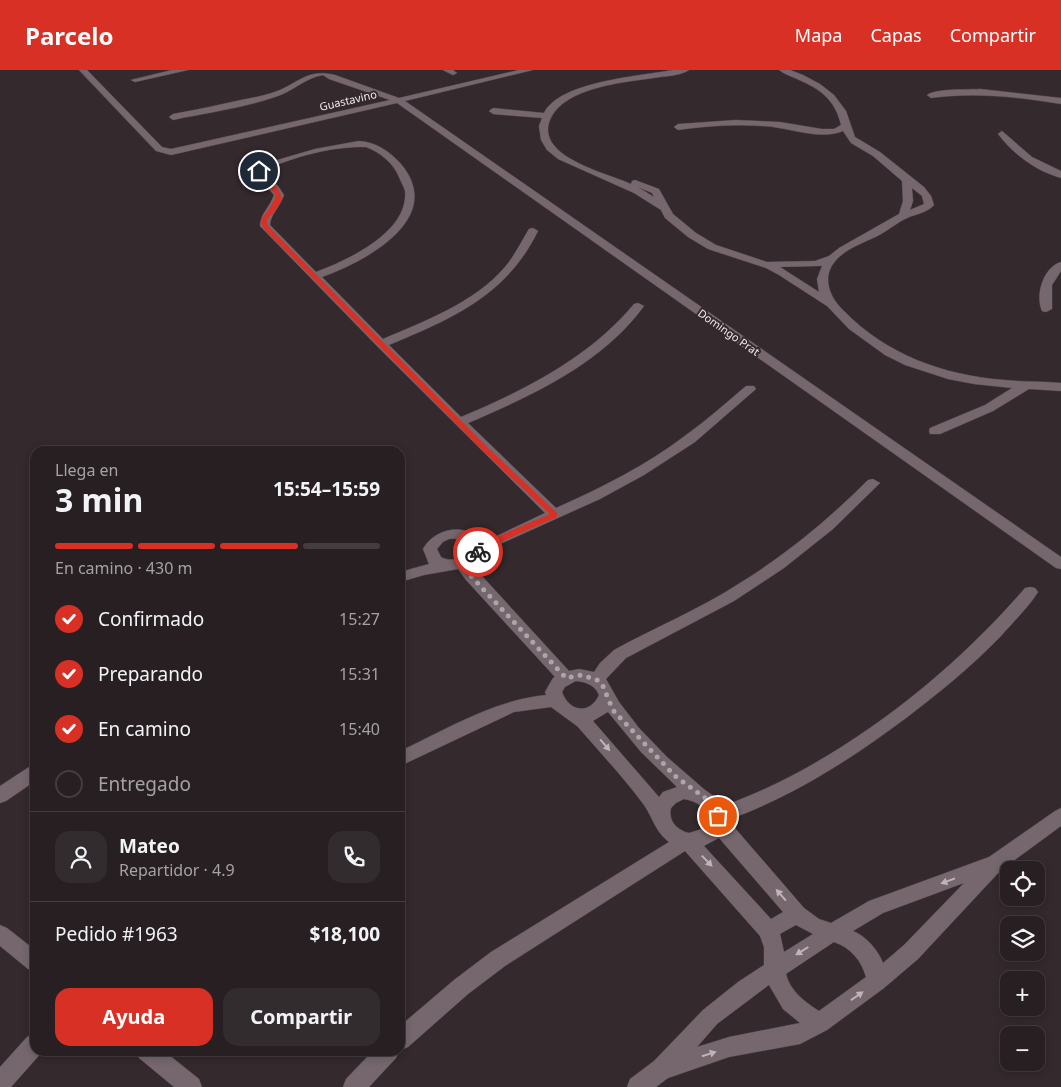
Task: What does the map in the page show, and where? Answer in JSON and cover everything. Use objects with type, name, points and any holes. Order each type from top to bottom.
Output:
[{"type":"street","name":"Guastavino","points":[[83,70],[159,149],[171,152],[529,70]]},
{"type":"street","points":[[134,80],[184,70]]},
{"type":"street","points":[[685,70],[587,88],[555,105],[546,116],[543,124],[543,135],[552,150],[566,160],[626,186],[664,208],[680,227],[712,247],[786,274],[832,305]]},
{"type":"street","points":[[760,263],[812,264],[833,258],[852,244],[873,235],[903,216],[929,205],[926,193],[907,180],[884,160],[859,144],[848,133],[847,125],[836,101],[830,95],[783,70]]},
{"type":"street","points":[[173,117],[271,96],[291,88],[306,72],[322,71]]},
{"type":"street","name":"Domingo Prat","points":[[322,71],[332,77],[398,100],[1061,564]]},
{"type":"street","points":[[306,72],[322,82],[378,100],[398,100]]},
{"type":"street","points":[[931,95],[987,91],[1025,94],[1061,101]]},
{"type":"street","points":[[366,96],[379,92]]},
{"type":"street","points":[[493,111],[546,116]]},
{"type":"street","points":[[678,127],[716,122],[750,122],[823,132],[859,144]]},
{"type":"street","points":[[823,132],[838,131],[847,125]]},
{"type":"street","points":[[1002,134],[1026,158],[1061,174]]},
{"type":"street","points":[[315,276],[354,261],[377,246],[396,228],[407,211],[410,194],[405,176],[390,159],[372,145],[359,143],[344,145],[273,163],[260,169],[260,173],[275,188],[279,196],[278,202],[264,220],[265,226],[459,422],[555,515]]},
{"type":"street","points":[[903,216],[907,205],[907,180]]},
{"type":"street","points":[[908,192],[920,191],[926,193]]},
{"type":"street","points":[[907,205],[925,208]]},
{"type":"street","points":[[381,344],[453,311],[487,288],[520,256],[527,246],[533,231]]},
{"type":"street","points":[[823,277],[833,258]]},
{"type":"street","points":[[812,264],[821,268],[824,294],[848,324],[872,343],[892,354],[961,378],[995,383],[1061,387]]},
{"type":"street","points":[[786,274],[789,268],[795,265]]},
{"type":"street","points":[[1046,309],[1044,290],[1047,281],[1061,265]]},
{"type":"street","points":[[799,282],[823,277]]},
{"type":"street","points":[[459,422],[524,392],[567,367],[610,336],[638,306]]},
{"type":"street","points":[[995,383],[1001,394],[1001,401]]},
{"type":"street","points":[[936,431],[971,417],[1026,385]]},
{"type":"street","points":[[405,576],[456,564],[473,558],[483,548],[512,533],[595,496],[667,455],[690,439],[750,389]]},
{"type":"street","points":[[597,680],[606,667],[620,654],[744,588],[792,554],[844,512],[873,483]]},
{"type":"street","points":[[405,575],[418,567],[435,541],[440,538],[458,534],[500,536],[512,533]]},
{"type":"street","points":[[458,534],[474,541],[477,549],[476,554]]},
{"type":"street","points":[[430,549],[437,561],[456,564],[471,576],[566,678]]},
{"type":"street","points":[[405,1036],[461,986],[541,930],[687,840],[704,838],[715,829],[718,820],[787,788],[877,731],[980,648],[1030,592]]},
{"type":"street","points":[[820,1022],[801,1013],[788,1000],[778,984],[774,969],[775,946],[768,931],[728,883],[687,840],[672,834],[649,797],[592,730],[582,720],[563,710],[555,700],[555,687],[566,678],[582,675],[597,680],[605,689],[613,710],[675,776],[712,803],[718,820],[797,914],[812,925],[850,939],[862,949],[872,962],[877,982]]},
{"type":"street","points":[[570,713],[592,713],[603,706],[607,695]]},
{"type":"street","points":[[405,757],[509,707],[524,703],[555,700]]},
{"type":"street","points":[[0,796],[30,775]]},
{"type":"street","points":[[657,858],[662,846],[661,819],[663,803],[675,794],[691,792],[699,794]]},
{"type":"street","points":[[662,1069],[729,1047],[800,1034],[820,1022],[877,982],[911,952],[994,864],[1061,816]]},
{"type":"street","points":[[638,1087],[662,1069],[710,1017],[745,989],[833,932],[876,907],[994,864]]},
{"type":"street","points":[[768,931],[797,914]]},
{"type":"street","points":[[0,934],[30,958]]},
{"type":"street","points":[[0,1083],[30,1050]]},
{"type":"street","points":[[153,1056],[191,1087]]},
{"type":"street","points":[[354,1087],[383,1056]]},
{"type":"way so far","points":[[478,552],[473,558],[462,564],[471,576],[566,678],[574,675],[590,676],[602,684],[613,710],[675,776],[712,803],[718,816]]},
{"type":"route","points":[[259,171],[275,188],[279,196],[278,202],[264,220],[265,226],[486,449],[555,515],[495,541],[478,552]]}]
